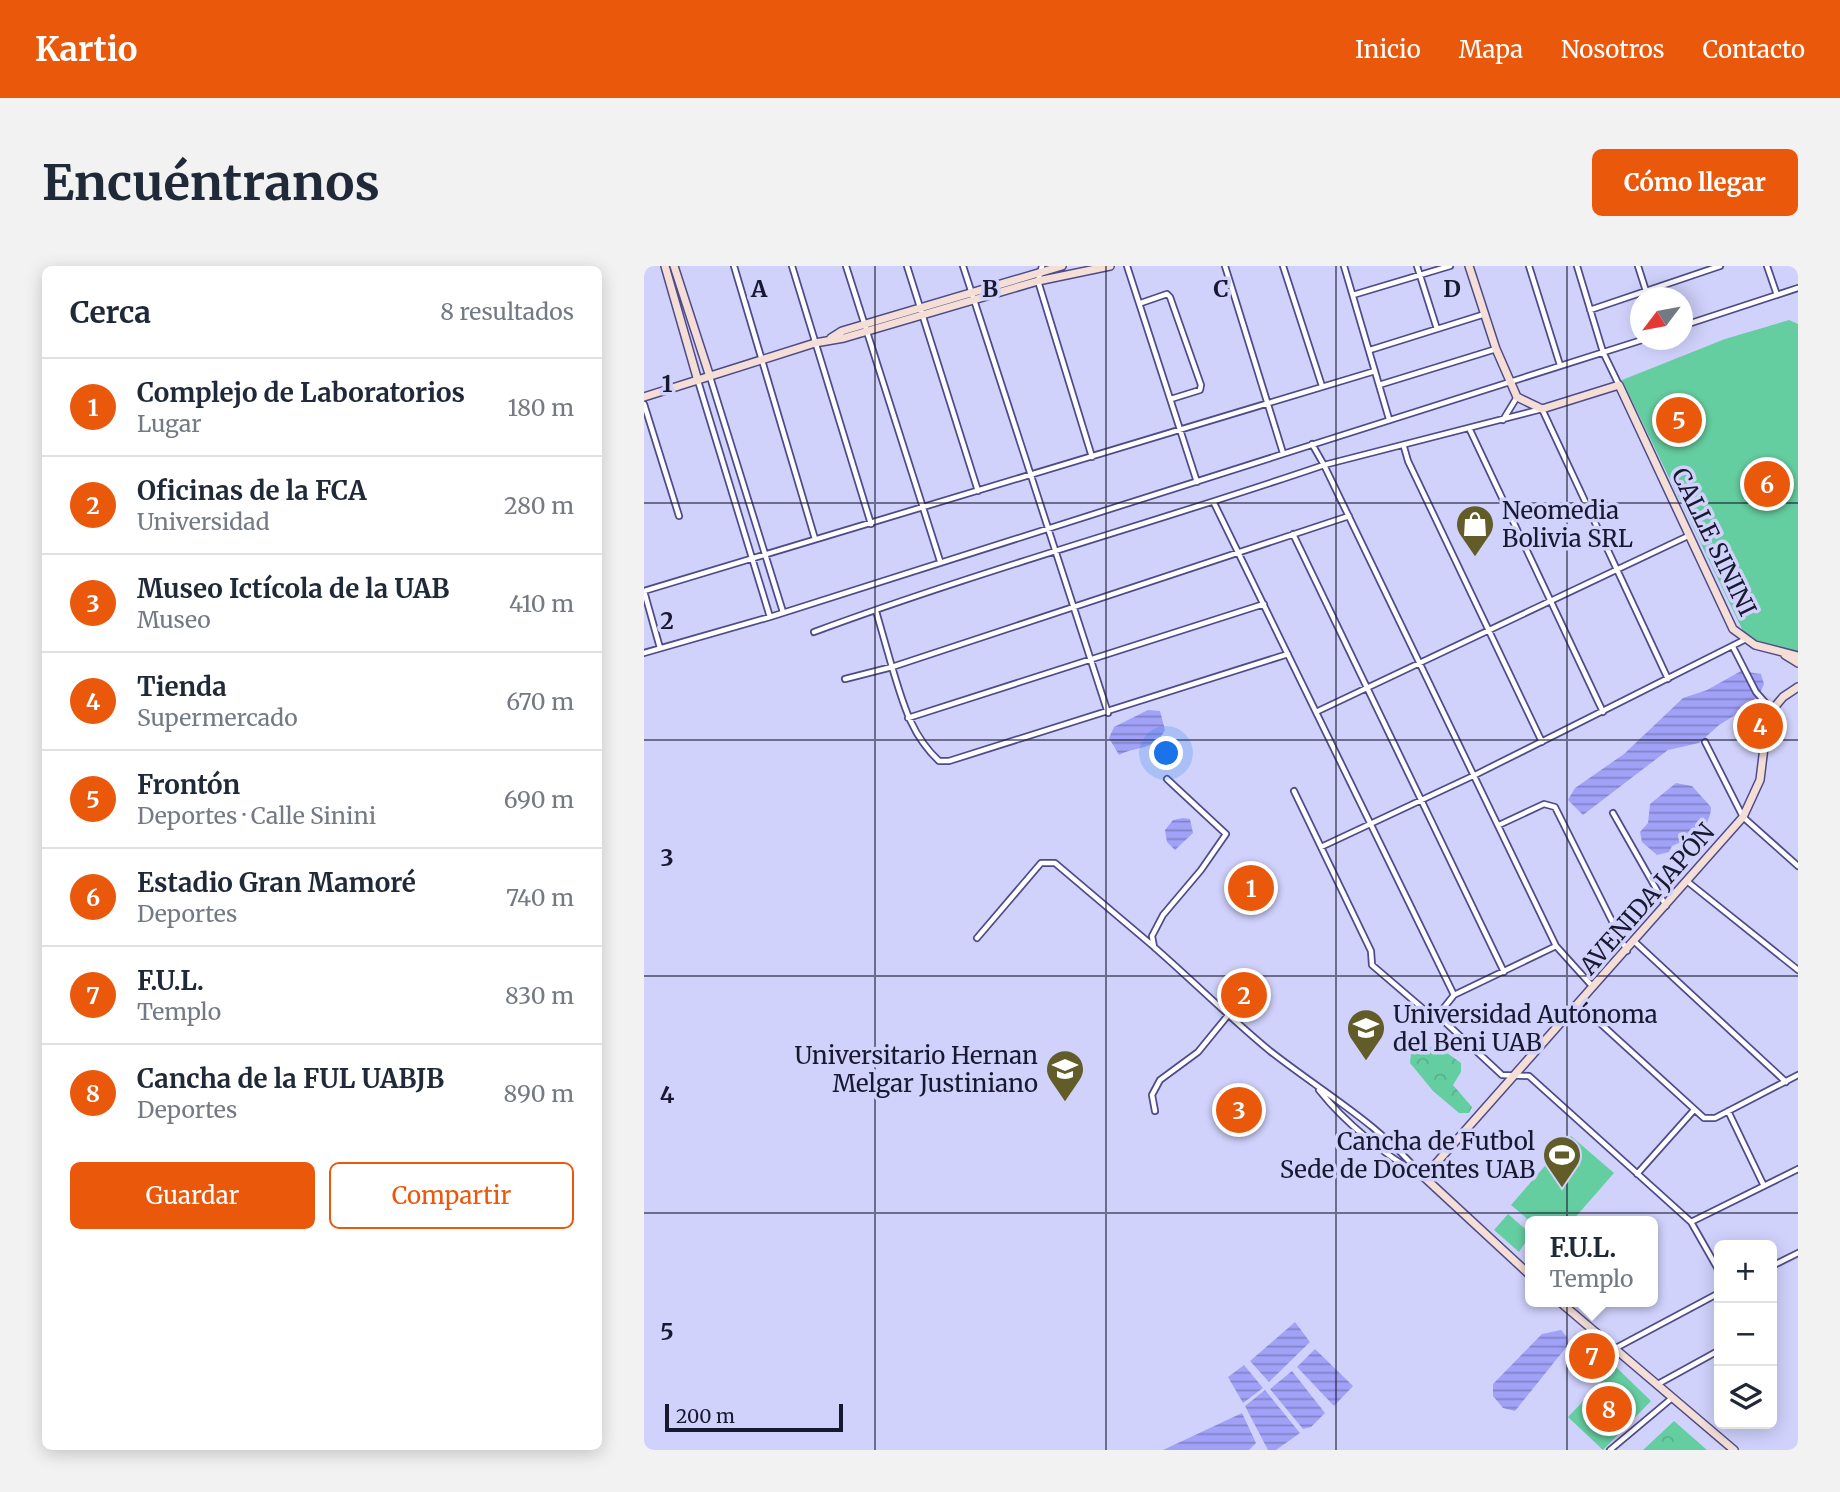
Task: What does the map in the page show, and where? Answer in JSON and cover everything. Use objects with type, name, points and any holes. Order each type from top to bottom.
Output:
[{"type":"street","points":[[665,266],[770,617]]},
{"type":"street","points":[[674,266],[783,612]]},
{"type":"street","points":[[734,266],[815,539]]},
{"type":"street","points":[[792,266],[872,524]]},
{"type":"street","points":[[846,266],[940,561]]},
{"type":"street","points":[[907,266],[978,491]]},
{"type":"street","points":[[963,266],[1108,713]]},
{"type":"street","points":[[644,397],[973,295],[1041,269],[1062,266]]},
{"type":"street","points":[[973,295],[1110,266]]},
{"type":"street","points":[[1127,266],[1197,482]]},
{"type":"street","points":[[1225,266],[1283,453]]},
{"type":"street","points":[[1283,266],[1322,386]]},
{"type":"street","points":[[1344,266],[1389,419]]},
{"type":"street","points":[[1417,266],[1437,329]]},
{"type":"street","points":[[1353,295],[1450,266]]},
{"type":"street","points":[[1469,266],[1508,382],[1517,397],[1542,409],[1668,679]]},
{"type":"street","points":[[1529,266],[1560,365]]},
{"type":"street","name":"CALLE SININI","points":[[1577,266],[1603,354],[1729,623],[1744,640],[1798,656]]},
{"type":"street","points":[[1638,266],[1645,287]]},
{"type":"street","points":[[1654,287],[1720,266]]},
{"type":"street","points":[[1767,266],[1777,295]]},
{"type":"street","points":[[1041,269],[1038,281],[1092,457]]},
{"type":"street","points":[[1693,322],[1798,288]]},
{"type":"street","points":[[1140,303],[1167,293],[1170,297],[1200,385],[1200,390],[1171,398]]},
{"type":"street","points":[[1590,310],[1630,296]]},
{"type":"street","points":[[1370,350],[1485,314]]},
{"type":"street","points":[[644,653],[770,617],[1630,344]]},
{"type":"street","points":[[1379,385],[1496,349]]},
{"type":"street","points":[[660,648],[644,591],[1375,371]]},
{"type":"street","points":[[814,632],[1011,562],[1055,552],[1214,503],[1324,465],[1470,430],[1619,385]]},
{"type":"street","points":[[1503,420],[1517,397]]},
{"type":"street","points":[[644,404],[679,516]]},
{"type":"street","points":[[1470,430],[1603,712]]},
{"type":"street","points":[[1312,444],[1421,662],[1556,946],[1594,988]]},
{"type":"street","points":[[1404,447],[1408,461],[1487,631],[1542,742]]},
{"type":"street","points":[[1214,503],[1454,995]]},
{"type":"street","points":[[845,679],[892,667],[1349,516]]},
{"type":"street","points":[[1293,534],[1504,972]]},
{"type":"street","points":[[1316,712],[1688,536]]},
{"type":"street","points":[[908,718],[1264,604]]},
{"type":"street","points":[[876,611],[908,718],[921,744],[939,761],[949,761],[1108,713],[1288,654]]},
{"type":"street","points":[[1321,847],[1421,802],[1744,640]]},
{"type":"street","points":[[1733,647],[1756,692],[1771,709],[1798,687]]},
{"type":"street","name":"CALLE SININI","points":[[1782,652],[1798,663]]},
{"type":"street","name":"AVENIDA JAPÓN","points":[[1424,1177],[1743,817],[1760,780],[1766,724],[1771,709]]},
{"type":"street","points":[[1705,742],[1743,817],[1798,866]]},
{"type":"street","points":[[1154,947],[1152,936],[1163,915],[1201,870],[1226,834],[1167,779]]},
{"type":"street","points":[[1294,791],[1371,951],[1372,965],[1435,1018],[1446,1023],[1502,1075],[1529,1076],[1691,1222],[1714,1263]]},
{"type":"street","points":[[1499,825],[1544,804],[1555,807],[1627,951]]},
{"type":"street","points":[[1613,813],[1666,906]]},
{"type":"street","points":[[977,938],[1041,863],[1055,863],[1229,1014],[1406,1156],[1424,1177],[1525,1270]]},
{"type":"street","points":[[1688,882],[1798,970]]},
{"type":"street","points":[[1635,942],[1786,1082]]},
{"type":"street","points":[[1435,1018],[1454,995],[1556,946]]},
{"type":"street","points":[[1579,1004],[1694,1110],[1710,1120],[1798,1075]]},
{"type":"street","points":[[1155,1111],[1152,1095],[1160,1080],[1198,1052],[1229,1014]]},
{"type":"street","points":[[1316,1086],[1329,1102],[1402,1165],[1424,1177]]},
{"type":"street","points":[[1637,1174],[1694,1110]]},
{"type":"street","points":[[1728,1111],[1764,1186]]},
{"type":"street","points":[[1691,1222],[1798,1169]]},
{"type":"street","points":[[1777,1264],[1798,1253]]},
{"type":"street","points":[[1613,1350],[1714,1296]]},
{"type":"street","points":[[1566,1307],[1734,1450]]},
{"type":"street","points":[[1657,1385],[1714,1353]]},
{"type":"street","points":[[1610,1450],[1672,1398]]},
{"type":"green space","points":[[1789,320],[1798,324],[1798,654],[1762,644],[1743,631],[1622,380],[1725,339]]},
{"type":"green space","points":[[1420,1045],[1443,1050],[1461,1063],[1461,1072],[1453,1085],[1472,1107],[1469,1113],[1459,1113],[1433,1091],[1410,1063],[1411,1054]]},
{"type":"green space","name":"Cancha de Futbol Sede de Docentes UAB","points":[[1571,1136],[1614,1173],[1576,1216],[1525,1217],[1511,1205]]},
{"type":"green space","points":[[1508,1214],[1525,1229],[1525,1243],[1519,1252],[1494,1230]]},
{"type":"green space","points":[[1616,1367],[1651,1401],[1603,1450],[1568,1417]]},
{"type":"green space","points":[[1674,1421],[1707,1450],[1643,1450]]},
{"type":"water","points":[[1741,671],[1761,674],[1764,684],[1759,695],[1745,709],[1719,725],[1699,743],[1668,750],[1583,815],[1568,800],[1575,788],[1624,754],[1683,698],[1707,690]]},
{"type":"water","points":[[1148,710],[1160,711],[1165,730],[1150,745],[1119,755],[1109,738],[1114,727]]},
{"type":"water","points":[[1676,783],[1692,786],[1711,807],[1710,815],[1698,832],[1672,846],[1669,852],[1657,855],[1642,842],[1640,832],[1648,823],[1650,804]]},
{"type":"water","points":[[1190,819],[1193,833],[1175,850],[1167,842],[1165,830],[1173,820]]},
{"type":"water","points":[[1295,1322],[1310,1342],[1269,1382],[1250,1361]]},
{"type":"water","points":[[1561,1330],[1567,1337],[1568,1345],[1515,1411],[1503,1408],[1493,1396],[1493,1384],[1542,1334]]},
{"type":"water","points":[[1315,1349],[1353,1386],[1334,1406],[1297,1367]]},
{"type":"water","points":[[1244,1365],[1263,1388],[1243,1403],[1228,1377]]},
{"type":"water","points":[[1292,1371],[1325,1413],[1311,1427],[1303,1429],[1270,1389]]},
{"type":"water","points":[[1265,1390],[1300,1433],[1276,1450],[1268,1450],[1245,1406]]},
{"type":"water","points":[[1242,1413],[1256,1443],[1249,1450],[1163,1450]]},
{"type":"place","name":"Frontón","points":[[1679,420]]},
{"type":"place","name":"Estadio Gran Mamoré","points":[[1767,484]]},
{"type":"place","name":"Neomedia Bolivia SRL","points":[[1475,558]]},
{"type":"place","name":"Tienda","points":[[1760,726]]},
{"type":"place","name":"Complejo de Laboratorios","points":[[1251,888]]},
{"type":"place","name":"Oficinas de la FCA","points":[[1244,995]]},
{"type":"place","name":"Universidad Autónoma del Beni UAB","points":[[1366,1062]]},
{"type":"place","name":"Universitario Hernan Melgar Justiniano","points":[[1065,1103]]},
{"type":"place","name":"Museo Ictícola de la UAB","points":[[1239,1110]]},
{"type":"place","name":"Cancha de Futbol Sede de Docentes UAB","points":[[1562,1189]]},
{"type":"place","name":"F.U.L.","points":[[1592,1356]]},
{"type":"place","name":"Cancha de la FUL UABJB","points":[[1609,1409]]}]
